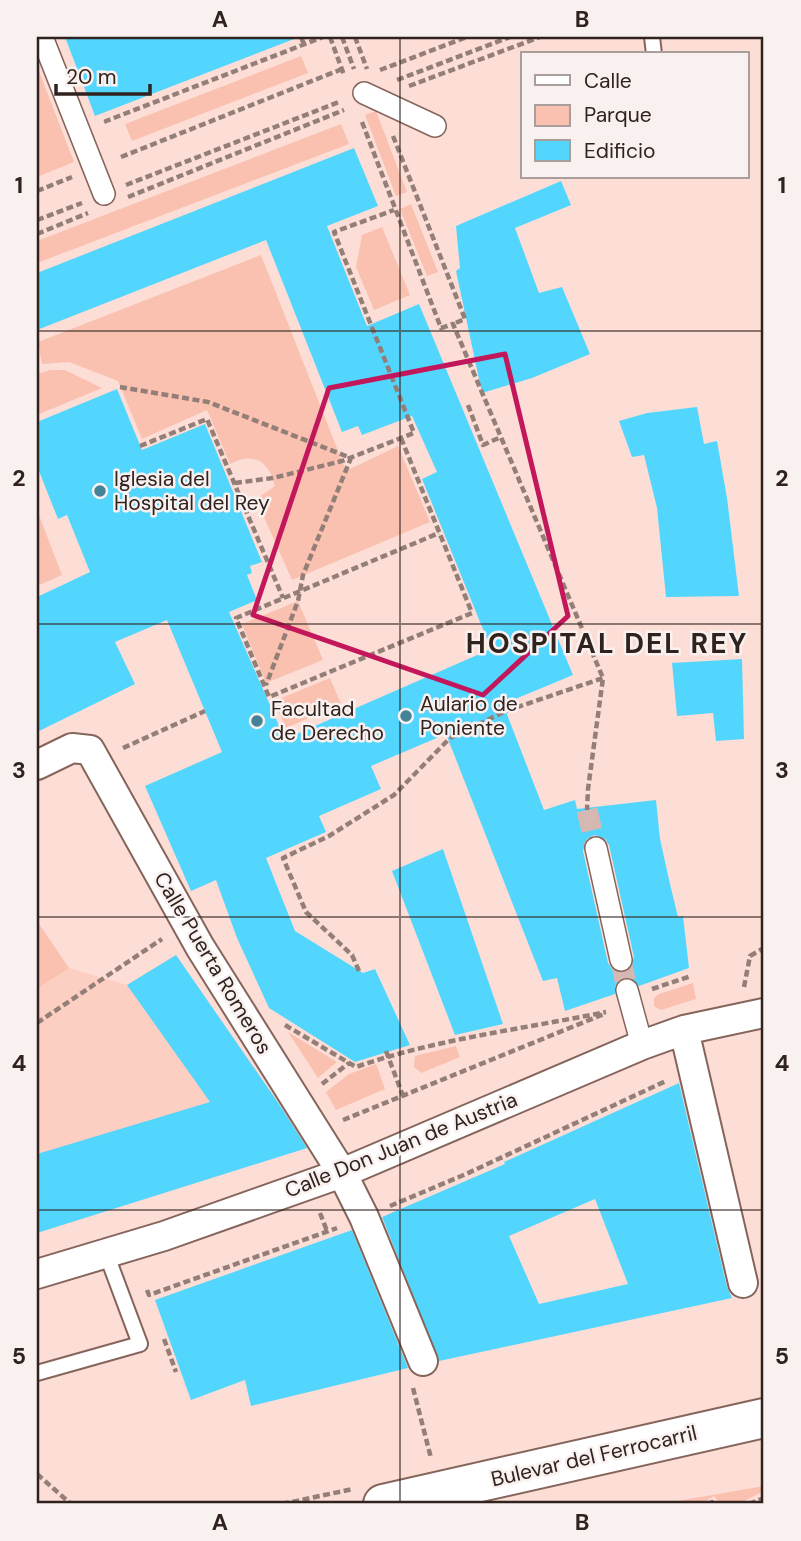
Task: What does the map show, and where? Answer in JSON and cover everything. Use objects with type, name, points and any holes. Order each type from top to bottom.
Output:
[{"type":"main road","name":"Bulevar del Ferrocarril","points":[[383,1504],[764,1418]]},
{"type":"street","points":[[42,37],[94,168],[102,201]]},
{"type":"street","points":[[365,99],[435,126]]},
{"type":"street","points":[[37,765],[72,748],[93,755]]},
{"type":"street","name":"Calle Puerta Romeros","points":[[93,755],[186,923],[342,1173],[364,1217],[423,1361]]},
{"type":"street","points":[[596,848],[621,960]]},
{"type":"street","points":[[628,995],[642,1045]]},
{"type":"street","name":"Calle Don Juan de Austria","points":[[37,1274],[110,1264],[164,1236],[342,1173],[642,1045],[684,1030],[751,1015]]},
{"type":"street","points":[[684,1030],[743,1283]]},
{"type":"lane","points":[[37,1373],[141,1344],[110,1264]]},
{"type":"path","points":[[301,37],[303,44]]},
{"type":"path","points":[[111,133],[106,121],[323,37]]},
{"type":"path","points":[[330,37],[342,69],[365,99],[394,210],[441,328],[453,324],[465,319],[365,99],[342,37]]},
{"type":"path","points":[[355,37],[369,74],[467,37]]},
{"type":"path","points":[[126,198],[510,37]]},
{"type":"path","points":[[37,220],[102,201],[365,99],[540,37]]},
{"type":"path","points":[[37,191],[342,69]]},
{"type":"path","points":[[116,145],[121,157]]},
{"type":"path","points":[[37,234],[102,201]]},
{"type":"path","points":[[235,483],[273,478],[351,458],[414,433],[334,232],[394,210]]},
{"type":"path","points":[[453,324],[603,678],[587,810]]},
{"type":"path","points":[[120,387],[208,402],[351,458]]},
{"type":"path","points":[[468,405],[483,445],[501,437]]},
{"type":"path","points":[[140,446],[207,419],[283,598]]},
{"type":"path","points":[[401,438],[472,613],[270,697],[236,618],[439,533]]},
{"type":"path","points":[[264,688],[301,591],[303,575],[351,458]]},
{"type":"path","points":[[359,971],[352,955],[306,912],[284,858],[329,836],[394,795],[450,737],[506,711],[603,678]]},
{"type":"path","points":[[93,755],[205,711]]},
{"type":"path","points":[[37,1023],[186,923]]},
{"type":"path","points":[[751,1015],[750,956],[764,948]]},
{"type":"path","points":[[628,995],[691,976]]},
{"type":"path","points":[[277,1021],[356,1067],[387,1054],[614,1010],[316,1131]]},
{"type":"path","points":[[387,1054],[403,1096]]},
{"type":"path","points":[[110,1264],[139,1268],[149,1295],[364,1217],[466,1174],[694,1068]]},
{"type":"path","points":[[423,1361],[410,1376],[431,1458]]},
{"type":"path","points":[[37,1474],[71,1504]]},
{"type":"path","points":[[750,1504],[764,1498]]},
{"type":"highlighted area","points":[[505,354],[568,616],[483,695],[253,615],[329,388]]},
{"type":"shaded area","points":[[176,955],[309,1147],[37,1233],[37,989],[69,968],[127,985]]},
{"type":"green space","points":[[301,56],[308,73],[132,141],[125,124]]},
{"type":"green space","points":[[37,66],[74,162],[37,177]]},
{"type":"green space","points":[[376,111],[407,192],[396,196],[365,115]]},
{"type":"green space","points":[[341,124],[349,144],[37,263],[37,241]]},
{"type":"green space","points":[[411,204],[438,272],[427,276],[400,209]]},
{"type":"green space","points":[[382,227],[410,295],[374,310],[356,267],[362,235]]},
{"type":"green space","points":[[261,255],[346,471],[398,446],[430,522],[292,580],[256,499],[275,486],[269,471],[260,461],[254,459],[230,464],[207,410],[142,439],[118,381],[69,362],[42,364],[38,342]]},
{"type":"green space","points":[[50,370],[65,370],[102,388],[37,415],[37,374]]},
{"type":"green space","points":[[37,510],[62,575],[37,586]]},
{"type":"green space","points":[[298,601],[323,660],[266,683],[242,624]]},
{"type":"green space","points":[[330,678],[341,704],[286,728],[274,701]]},
{"type":"green space","points":[[37,921],[69,968],[37,989]]},
{"type":"green space","points":[[693,983],[696,999],[661,1010],[654,1006],[654,998],[659,994]]},
{"type":"green space","points":[[288,1032],[337,1062],[318,1078]]},
{"type":"green space","points":[[456,1046],[460,1057],[421,1073],[414,1067],[415,1056]]},
{"type":"green space","points":[[376,1064],[385,1089],[336,1110],[326,1092],[349,1074]]},
{"type":"green space","points":[[764,1486],[764,1491],[738,1504],[720,1504],[714,1496],[701,1504],[660,1504]]},
{"type":"building","points":[[65,37],[294,37],[294,39],[95,116]]},
{"type":"building","points":[[354,148],[378,206],[327,226],[367,326],[419,304],[573,675],[503,704],[544,810],[575,800],[577,809],[656,800],[660,839],[670,884],[678,917],[683,916],[689,968],[639,986],[631,978],[623,978],[615,986],[615,994],[565,1011],[557,978],[543,981],[446,734],[371,766],[381,789],[319,816],[326,832],[266,858],[295,931],[363,973],[375,969],[410,1045],[355,1062],[269,1008],[237,938],[216,880],[191,891],[145,786],[222,752],[167,620],[115,642],[135,684],[37,732],[37,597],[90,572],[67,515],[58,519],[37,466],[37,422],[117,389],[142,450],[205,424],[262,562],[250,566],[252,573],[247,575],[257,600],[229,612],[285,739],[491,649],[422,479],[437,472],[412,416],[362,435],[358,426],[342,432],[266,240],[37,330],[37,273]],"holes":[[[594,835],[605,839],[609,845],[634,957],[630,969],[623,973],[612,969],[608,963],[583,851],[587,839]]]},
{"type":"building","points":[[561,181],[571,205],[515,228],[539,293],[562,287],[590,354],[532,378],[482,393],[456,271],[460,268],[456,226]]},
{"type":"building","points":[[697,407],[704,444],[717,441],[739,596],[666,597],[657,508],[644,455],[632,457],[619,421],[647,413]]},
{"type":"building","points":[[742,659],[744,739],[716,741],[713,713],[677,716],[672,663]]},
{"type":"building","points":[[443,849],[503,1024],[455,1035],[392,871]]},
{"type":"building","points":[[176,955],[307,1148],[37,1233],[37,1154],[210,1102],[127,985]]},
{"type":"building","points":[[679,1083],[727,1287],[732,1298],[439,1361],[382,1217],[505,1164],[504,1162]],"holes":[[[595,1199],[628,1284],[539,1304],[509,1236]]]},
{"type":"building","points":[[352,1230],[408,1368],[251,1406],[245,1380],[191,1400],[155,1300]]},
{"type":"tunnel","points":[[587,810],[596,848]]},
{"type":"tunnel","points":[[621,960],[627,990]]},
{"type":"place","name":"Iglesia del Hospital del Rey","points":[[100,491]]},
{"type":"place","name":"Aulario de Poniente","points":[[406,716]]},
{"type":"place","name":"Facultad de Derecho","points":[[257,721]]},
{"type":"district","name":"HOSPITAL DEL REY","points":[[607,643]]}]
